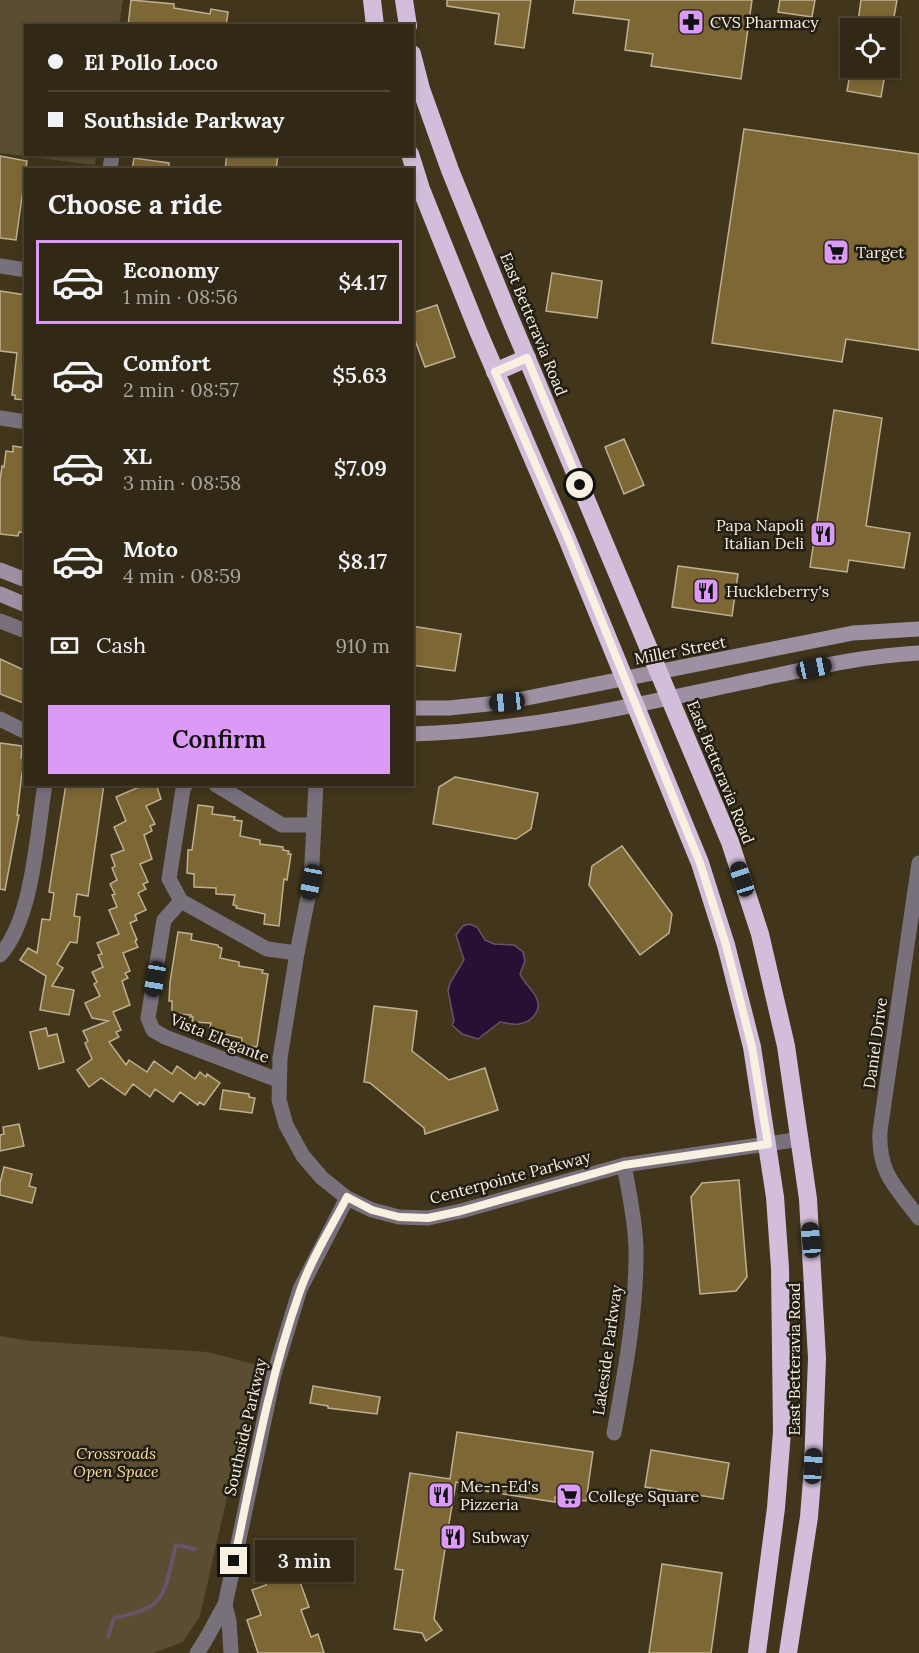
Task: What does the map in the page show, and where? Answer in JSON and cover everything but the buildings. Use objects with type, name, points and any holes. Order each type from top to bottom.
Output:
[{"type":"highway","points":[[372,0],[375,24]]},
{"type":"highway","points":[[404,0],[408,24]]},
{"type":"highway","name":"East Betteravia Road","points":[[414,62],[421,89],[450,170],[730,842],[760,934],[786,1046],[801,1139],[813,1260],[817,1358],[809,1517],[788,1653]]},
{"type":"highway","name":"East Betteravia Road","points":[[411,156],[421,189],[495,372],[626,679],[700,863],[726,945],[752,1047],[775,1197],[780,1268],[782,1432],[776,1508],[757,1653]]},
{"type":"highway","points":[[495,372],[527,358]]},
{"type":"street","points":[[0,266],[24,270]]},
{"type":"street","points":[[0,418],[24,422]]},
{"type":"street","points":[[0,570],[24,579]]},
{"type":"street","points":[[0,594],[24,604]]},
{"type":"street","points":[[0,621],[24,630]]},
{"type":"street","name":"Miller Street","points":[[414,708],[449,708],[507,702],[853,633],[919,629]]},
{"type":"street","points":[[414,734],[486,730],[636,705],[858,658],[919,653]]},
{"type":"street","points":[[414,718],[429,716],[449,708]]},
{"type":"street","points":[[0,719],[24,731]]},
{"type":"street","points":[[0,955],[19,923],[27,899],[45,786]]},
{"type":"street","points":[[185,786],[169,879],[181,901],[267,949],[297,952]]},
{"type":"street","points":[[218,786],[282,825],[314,825]]},
{"type":"street","name":"Centerpointe Parkway","points":[[316,786],[311,882],[280,1058],[279,1100],[286,1125],[303,1156],[322,1178],[347,1197],[372,1210],[399,1217],[428,1218],[461,1211],[624,1165],[801,1139]]},
{"type":"street","name":"Daniel Drive","points":[[919,863],[879,1149],[882,1165],[893,1184],[919,1218]]},
{"type":"street","name":"Vista Elegante","points":[[181,901],[164,920],[148,1018],[151,1027],[165,1037],[278,1080]]},
{"type":"street","name":"Lakeside Parkway","points":[[614,1433],[635,1283],[636,1245],[624,1165]]},
{"type":"street","name":"Southside Parkway","points":[[197,1653],[225,1605],[274,1374],[300,1289],[347,1197]]},
{"type":"street","name":"Southside Parkway","points":[[225,1605],[229,1621],[231,1653]]},
{"type":"green space","points":[[0,0],[123,0],[119,24],[24,24],[24,156],[96,156],[95,165],[0,153]]},
{"type":"green space","name":"Crossroads Open Space","points":[[0,1336],[31,1341],[208,1352],[257,1365],[200,1616],[183,1642],[153,1653],[0,1653]]},
{"type":"shaded area","points":[[469,924],[477,927],[485,940],[494,944],[514,945],[523,952],[525,961],[520,974],[538,1002],[535,1015],[528,1021],[517,1024],[500,1022],[478,1039],[462,1034],[452,1025],[454,1021],[448,991],[450,983],[464,960],[456,935],[463,926]]},
{"type":"waterway","points":[[108,1637],[114,1618],[145,1609],[161,1596],[169,1576],[176,1545],[195,1549]]},
{"type":"place","name":"CVS Pharmacy","points":[[691,22]]},
{"type":"place","name":"Target","points":[[836,252]]},
{"type":"place","name":"Papa Napoli Italian Deli","points":[[823,534]]},
{"type":"place","name":"Huckleberry's","points":[[706,591]]},
{"type":"place","name":"Me-n-Ed's Pizzeria","points":[[441,1495]]},
{"type":"place","name":"College Square","points":[[569,1496]]},
{"type":"place","name":"Subway","points":[[453,1537]]},
{"type":"route","points":[[234,1561],[274,1374],[300,1289],[347,1197],[372,1210],[399,1217],[428,1218],[461,1211],[624,1165],[768,1144],[752,1047],[726,945],[700,863],[567,536],[495,372],[527,358],[580,485]]}]
